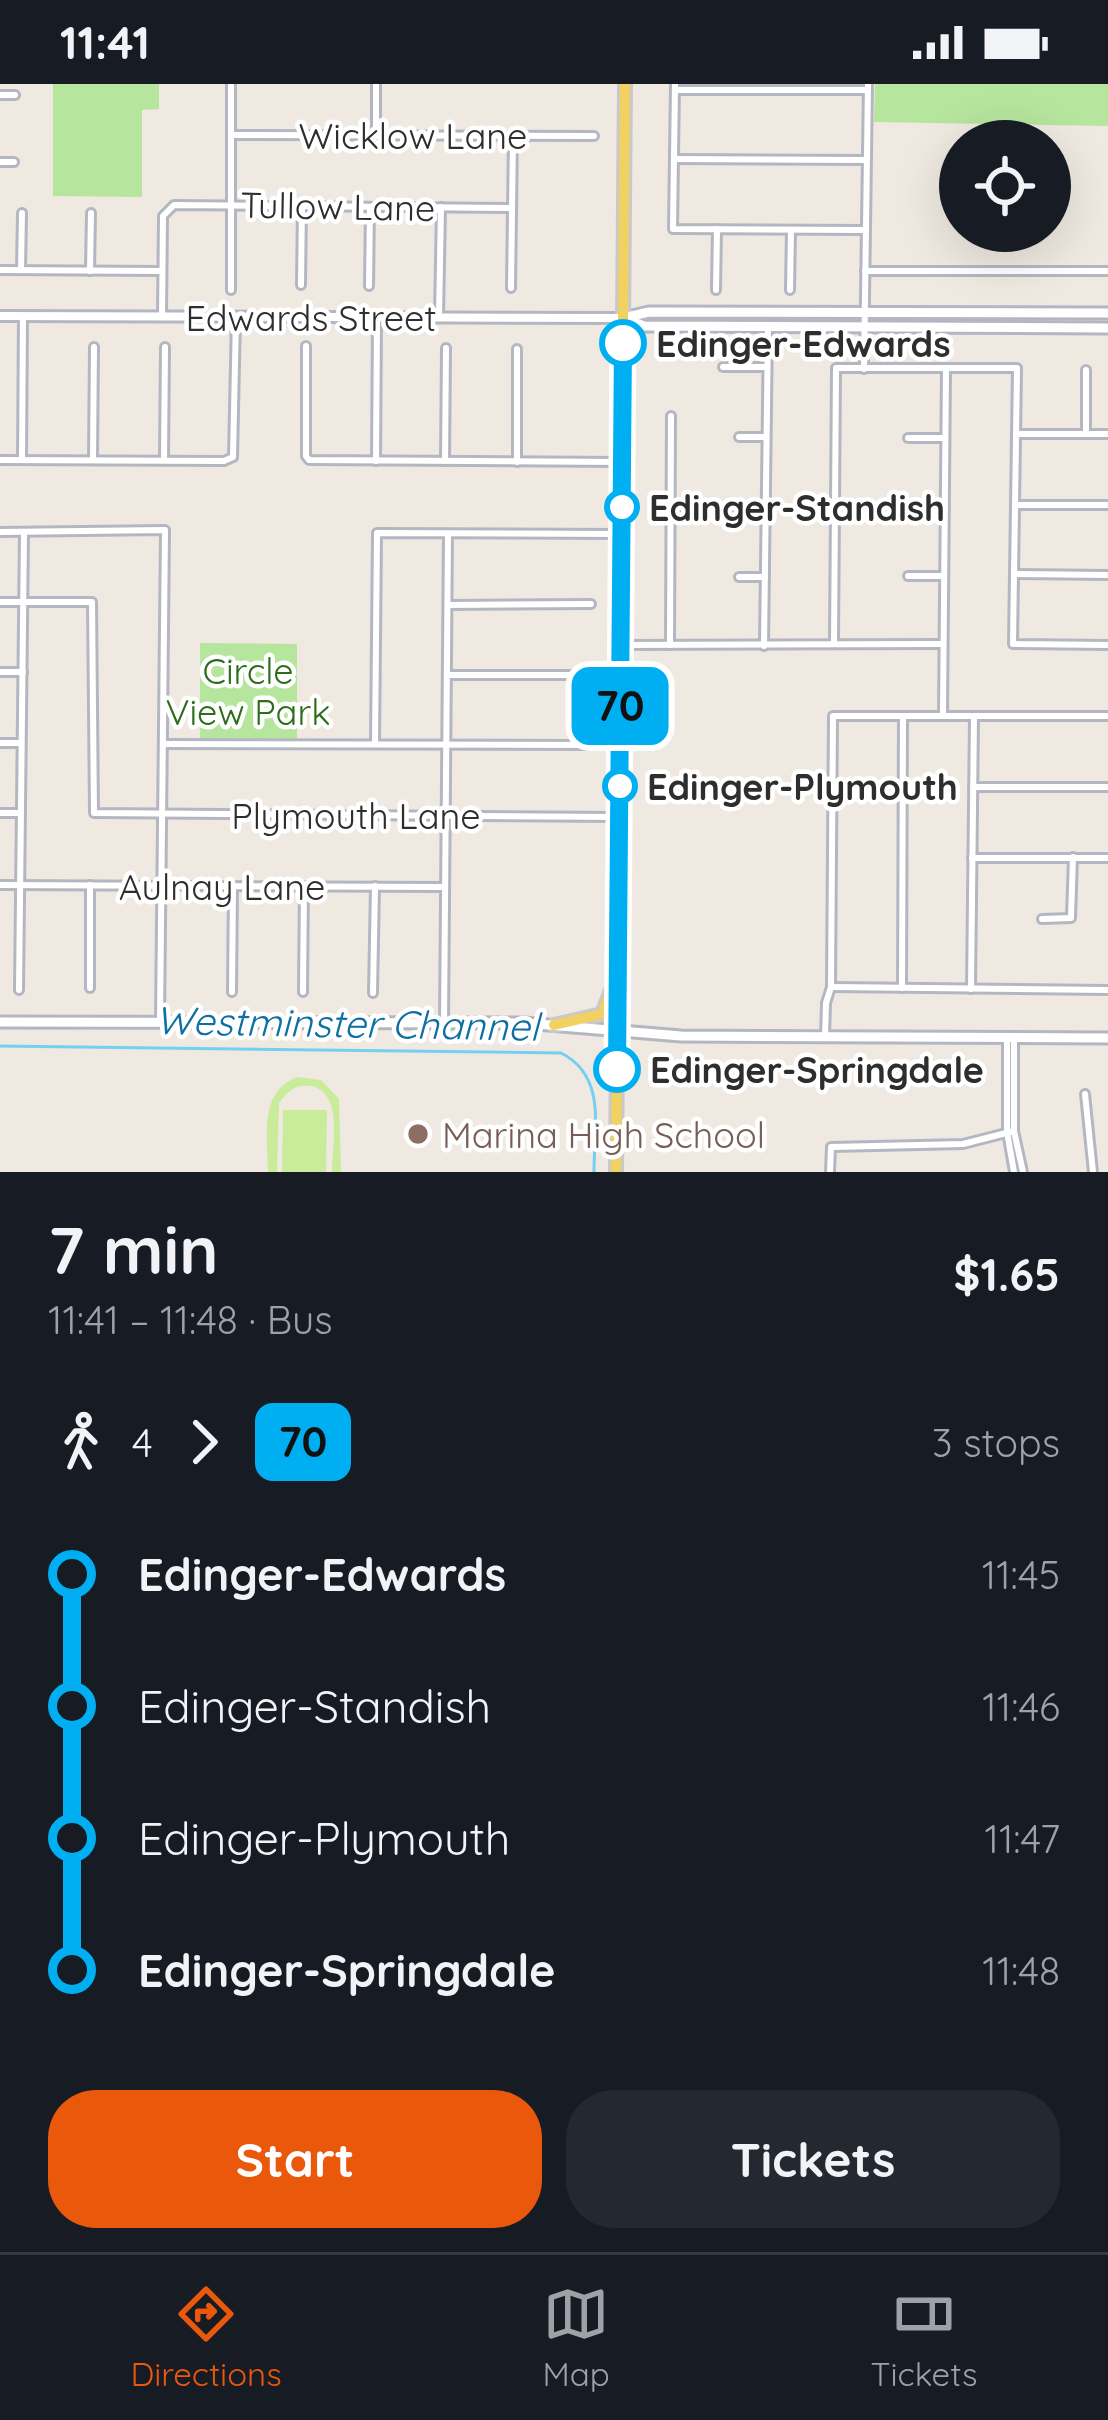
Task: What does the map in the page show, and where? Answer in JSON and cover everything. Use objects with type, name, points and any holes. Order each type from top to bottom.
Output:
[{"type":"main road","points":[[616,1172],[625,84]]},
{"type":"main road","name":"Edwards Street","points":[[623,318],[640,312],[1108,314]]},
{"type":"main road","name":"Edwards Street","points":[[623,318],[644,326],[1108,328]]},
{"type":"main road","points":[[554,1025],[602,1014],[618,974]]},
{"type":"main road","points":[[0,1022],[444,1023],[554,1025],[617,1033],[1108,1038]]},
{"type":"street","points":[[231,84],[231,290]]},
{"type":"street","points":[[376,84],[376,136]]},
{"type":"street","points":[[864,369],[866,230],[866,160],[868,87],[675,87],[674,229],[866,230]]},
{"type":"street","points":[[0,94],[15,95]]},
{"type":"street","name":"Wicklow Lane","points":[[231,135],[594,136]]},
{"type":"street","points":[[511,288],[512,135]]},
{"type":"street","points":[[674,159],[866,160]]},
{"type":"street","points":[[0,162],[14,162]]},
{"type":"street","name":"Tullow Lane","points":[[162,271],[163,216],[174,205],[511,208]]},
{"type":"street","points":[[301,285],[302,206]]},
{"type":"street","points":[[369,286],[370,207]]},
{"type":"street","points":[[439,318],[441,207]]},
{"type":"street","points":[[21,270],[22,213]]},
{"type":"street","points":[[90,271],[91,213]]},
{"type":"street","points":[[716,290],[717,230]]},
{"type":"street","points":[[790,290],[791,230]]},
{"type":"street","points":[[0,270],[162,271],[162,316]]},
{"type":"street","points":[[865,271],[1108,272]]},
{"type":"street","name":"Edwards Street","points":[[0,316],[623,318]]},
{"type":"street","points":[[22,316],[22,460]]},
{"type":"street","points":[[0,460],[233,457],[236,317]]},
{"type":"street","points":[[376,461],[377,318]]},
{"type":"street","points":[[764,646],[768,326]]},
{"type":"street","points":[[164,346],[164,460]]},
{"type":"street","points":[[307,346],[306,459],[622,462]]},
{"type":"street","points":[[93,459],[94,347]]},
{"type":"street","points":[[445,461],[446,348]]},
{"type":"street","points":[[517,462],[518,349]]},
{"type":"street","points":[[723,368],[767,368]]},
{"type":"street","points":[[834,643],[836,368],[1017,368],[1013,644],[1108,645]]},
{"type":"street","points":[[943,716],[946,370]]},
{"type":"street","points":[[1086,370],[1086,434]]},
{"type":"street","points":[[670,645],[671,416]]},
{"type":"street","points":[[1016,434],[1108,434]]},
{"type":"street","points":[[740,437],[766,437]]},
{"type":"street","points":[[908,438],[945,438]]},
{"type":"street","points":[[1015,505],[1108,506]]},
{"type":"street","points":[[671,506],[766,508]]},
{"type":"street","points":[[907,506],[944,507]]},
{"type":"street","points":[[0,532],[166,530],[160,1021]]},
{"type":"street","points":[[19,989],[25,532]]},
{"type":"street","points":[[375,744],[377,533],[621,534]]},
{"type":"street","points":[[444,1023],[448,534]]},
{"type":"street","points":[[1014,574],[1108,575]]},
{"type":"street","points":[[908,576],[944,576]]},
{"type":"street","points":[[739,577],[765,577]]},
{"type":"street","points":[[0,602],[24,602]]},
{"type":"street","name":"Plymouth Lane","points":[[24,602],[92,602],[94,813],[619,818]]},
{"type":"street","points":[[448,605],[591,604]]},
{"type":"street","points":[[620,645],[943,644]]},
{"type":"street","points":[[0,672],[23,672]]},
{"type":"street","points":[[447,675],[590,675]]},
{"type":"street","points":[[825,1037],[831,987],[833,716],[1108,716]]},
{"type":"street","points":[[902,988],[903,716]]},
{"type":"street","points":[[971,989],[974,716]]},
{"type":"street","points":[[0,742],[22,742]]},
{"type":"street","points":[[163,744],[590,746]]},
{"type":"street","points":[[973,787],[1108,787]]},
{"type":"street","points":[[0,813],[21,813]]},
{"type":"street","points":[[1042,919],[1071,918],[1073,857]]},
{"type":"street","points":[[972,858],[1108,858]]},
{"type":"street","name":"Aulnay Lane","points":[[0,885],[444,886]]},
{"type":"street","points":[[90,885],[90,988]]},
{"type":"street","points":[[232,992],[233,886]]},
{"type":"street","points":[[303,992],[304,886]]},
{"type":"street","points":[[373,993],[374,886]]},
{"type":"street","points":[[831,987],[1108,989]]},
{"type":"street","points":[[1010,1038],[1010,1131],[1018,1172]]},
{"type":"street","points":[[1085,1094],[1093,1172]]},
{"type":"street","points":[[830,1172],[831,1147],[963,1144],[1010,1131]]},
{"type":"green space","points":[[53,84],[159,84],[159,109],[142,110],[142,197],[53,196]]},
{"type":"green space","points":[[875,84],[1108,84],[1108,126],[1071,125],[1071,120],[874,122]]},
{"type":"green space","name":"Circle View Park","points":[[200,643],[297,644],[297,739],[200,738]]},
{"type":"green space","points":[[297,1077],[321,1080],[339,1099],[341,1172],[332,1172],[334,1122],[328,1099],[306,1085],[292,1089],[279,1103],[277,1172],[268,1172],[271,1105],[276,1093]]},
{"type":"green space","points":[[283,1110],[327,1110],[326,1172],[282,1172]]},
{"type":"waterway","name":"Westminster Channel","points":[[0,1046],[561,1053],[576,1063],[592,1089],[594,1172]]},
{"type":"bus line","name":"70","points":[[617,1069],[623,343]]},
{"type":"place","name":"Edinger-Edwards","points":[[623,343]]},
{"type":"place","name":"Edinger-Standish","points":[[622,507]]},
{"type":"place","name":"Edinger-Plymouth","points":[[620,786]]},
{"type":"place","name":"Edinger-Springdale","points":[[617,1069]]},
{"type":"place","name":"Marina High School","points":[[418,1134]]}]
